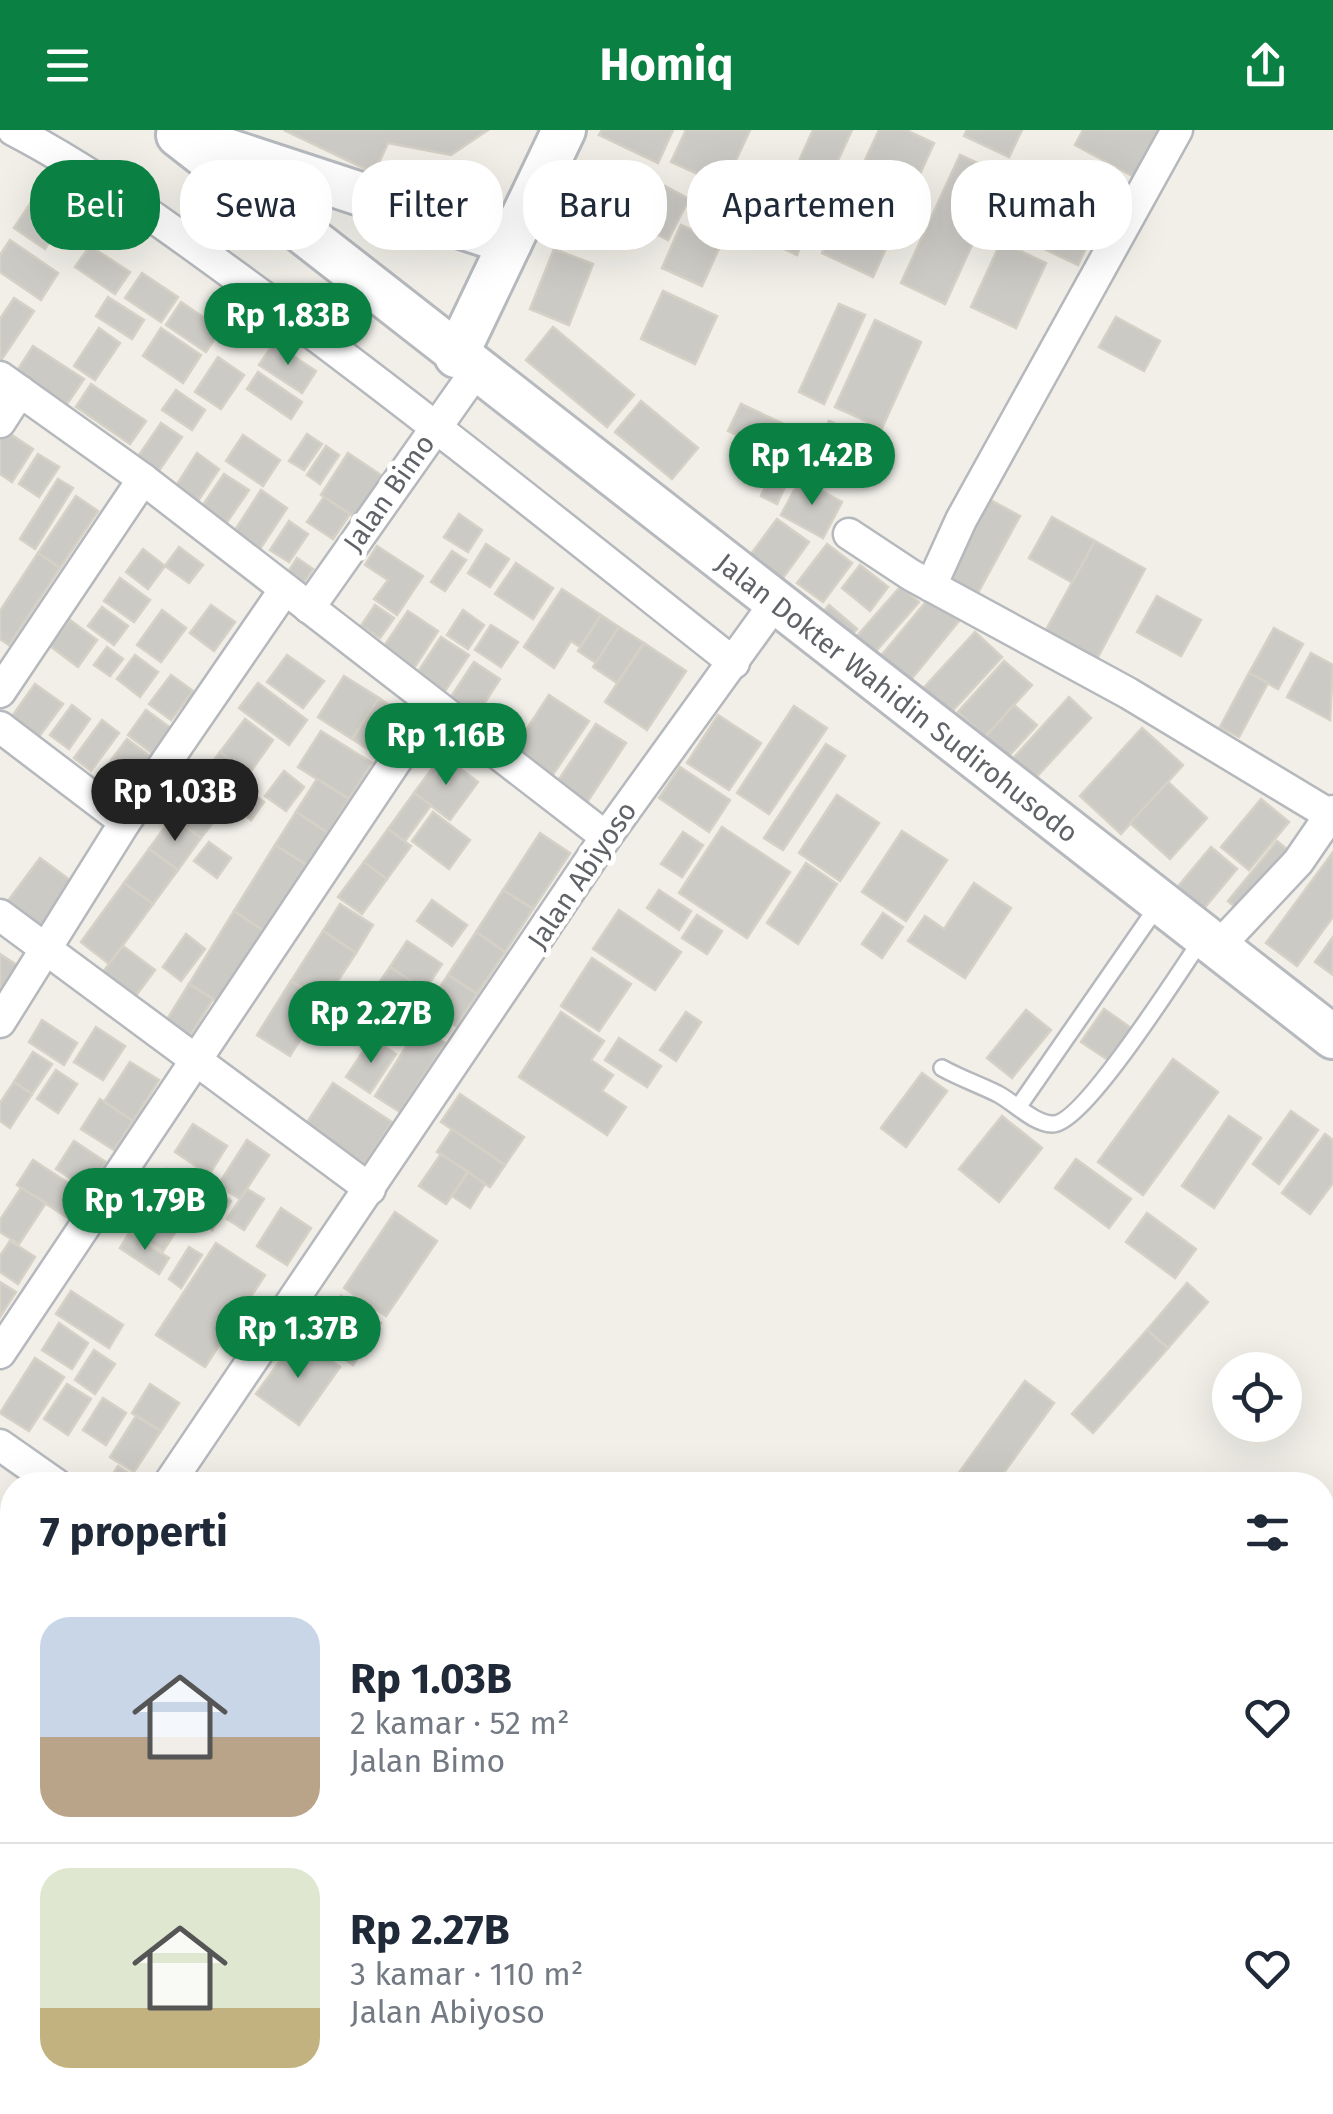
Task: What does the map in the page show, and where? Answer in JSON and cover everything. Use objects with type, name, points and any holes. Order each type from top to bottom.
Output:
[{"type":"main road","points":[[468,369],[510,243],[564,130]]},
{"type":"main road","name":"Jalan Dokter Wahidin Sudirohusodo","points":[[173,132],[510,243]]},
{"type":"main road","name":"Jalan Dokter Wahidin Sudirohusodo","points":[[173,132],[771,610],[1333,1037]]},
{"type":"street","points":[[13,130],[157,219],[435,427],[734,663]]},
{"type":"street","points":[[931,586],[962,520],[1177,130]]},
{"type":"street","name":"Jalan Bimo","points":[[309,608],[435,427],[468,369]]},
{"type":"street","points":[[0,422],[10,384],[143,479],[432,707],[606,836]]},
{"type":"street","points":[[0,692],[143,479]]},
{"type":"street","points":[[848,534],[931,586],[1128,693],[1332,813],[1298,862],[1211,942]]},
{"type":"street","points":[[0,1022],[125,822],[285,589]]},
{"type":"street","name":"Jalan Abiyoso","points":[[177,1472],[606,836],[771,610]]},
{"type":"street","points":[[0,1353],[432,707]]},
{"type":"street","points":[[0,727],[125,822]]},
{"type":"street","points":[[0,915],[370,1189]]},
{"type":"street","points":[[0,1444],[37,1472]]},
{"type":"lane","points":[[1019,1106],[1160,902]]},
{"type":"lane","points":[[942,1068],[1048,1124],[1071,1118],[1211,942]]},
{"type":"building","points":[[284,130],[488,130],[451,155],[388,143],[380,160],[352,162]]},
{"type":"building","points":[[602,130],[673,130],[659,160],[599,135]]},
{"type":"building","points":[[686,130],[750,130],[736,160],[687,160],[687,169],[671,162]]},
{"type":"building","points":[[813,130],[852,130],[838,160],[799,160]]},
{"type":"building","points":[[879,130],[906,130],[934,143],[926,160],[865,160]]},
{"type":"building","points":[[967,130],[1022,130],[1009,157],[964,136]]},
{"type":"building","points":[[1083,130],[1167,130],[1140,180],[1132,176],[1132,160],[1103,160],[1075,145]]},
{"type":"building","points":[[951,175],[951,250],[970,250],[945,304],[901,283],[916,250],[931,250],[931,218]]},
{"type":"building","points":[[667,187],[687,198],[667,239]]},
{"type":"building","points":[[30,204],[30,239],[14,228]]},
{"type":"building","points":[[681,225],[687,228],[687,250],[718,250],[702,286],[662,268]]},
{"type":"building","points":[[10,240],[58,273],[41,300],[0,272],[0,255]]},
{"type":"building","points":[[87,250],[96,250],[130,272],[115,294],[75,267]]},
{"type":"building","points":[[554,250],[593,264],[569,325],[530,309]]},
{"type":"building","points":[[823,250],[885,250],[873,277],[822,253]]},
{"type":"building","points":[[997,250],[1018,250],[1046,263],[1016,328],[971,307]]},
{"type":"building","points":[[1046,250],[1085,250],[1078,265]]},
{"type":"building","points":[[142,273],[178,297],[161,322],[125,298]]},
{"type":"building","points":[[663,291],[717,316],[695,364],[641,339]]},
{"type":"building","points":[[108,297],[144,320],[132,339],[96,316]]},
{"type":"building","points":[[14,298],[34,311],[0,362],[0,319]]},
{"type":"building","points":[[181,302],[221,329],[206,352],[166,325]]},
{"type":"building","points":[[839,304],[865,315],[824,404],[799,392]]},
{"type":"building","points":[[1116,317],[1160,341],[1144,371],[1099,347]]},
{"type":"building","points":[[875,320],[921,342],[882,428],[835,407]]},
{"type":"building","points":[[553,327],[634,395],[607,427],[526,360]]},
{"type":"building","points":[[99,328],[120,343],[95,380],[74,366]]},
{"type":"building","points":[[161,328],[201,355],[183,383],[143,356]]},
{"type":"building","points":[[274,343],[316,371],[302,393],[259,365]]},
{"type":"building","points":[[33,346],[84,379],[67,404],[17,371]]},
{"type":"building","points":[[218,357],[244,375],[221,409],[195,392]]},
{"type":"building","points":[[258,372],[302,402],[291,419],[247,389]]},
{"type":"building","points":[[91,384],[146,421],[130,444],[76,407]]},
{"type":"building","points":[[176,390],[205,410],[192,430],[162,410]]},
{"type":"building","points":[[641,401],[698,448],[672,479],[615,432]]},
{"type":"building","points":[[741,404],[816,439],[804,466],[728,431]]},
{"type":"building","points":[[829,421],[871,440],[854,479],[811,460]]},
{"type":"building","points":[[161,423],[182,437],[156,475],[135,461]]},
{"type":"building","points":[[6,431],[33,449],[12,482],[0,474],[0,440]]},
{"type":"building","points":[[307,434],[322,444],[304,470],[289,461]]},
{"type":"building","points":[[243,435],[280,460],[263,486],[226,461]]},
{"type":"building","points":[[326,446],[339,455],[320,484],[307,475]]},
{"type":"building","points":[[197,453],[219,469],[196,504],[174,489]]},
{"type":"building","points":[[348,453],[384,477],[357,519],[321,495]]},
{"type":"building","points":[[38,454],[59,467],[39,497],[19,484]]},
{"type":"building","points":[[778,457],[795,465],[777,504],[761,496]]},
{"type":"building","points":[[224,474],[249,490],[223,528],[199,511]]},
{"type":"building","points":[[58,479],[73,488],[35,549],[20,539]]},
{"type":"building","points":[[800,479],[842,502],[823,538],[781,515]]},
{"type":"building","points":[[261,490],[287,508],[256,555],[230,538]]},
{"type":"building","points":[[76,496],[98,511],[60,568],[38,553]]},
{"type":"building","points":[[324,497],[350,514],[333,539],[307,522]]},
{"type":"building","points":[[985,497],[1020,516],[974,600],[938,580]]},
{"type":"building","points":[[459,514],[482,530],[468,552],[444,537]]},
{"type":"building","points":[[1052,517],[1095,541],[1073,583],[1029,558]]},
{"type":"building","points":[[777,519],[809,542],[780,582],[748,558]]},
{"type":"building","points":[[289,521],[308,534],[289,562],[270,550]]},
{"type":"building","points":[[1095,541],[1145,569],[1092,668],[1041,639]]},
{"type":"building","points":[[486,544],[509,559],[490,587],[468,573]]},
{"type":"building","points":[[827,544],[852,563],[823,602],[797,583]]},
{"type":"building","points":[[377,546],[423,576],[397,615],[374,599],[388,580],[365,565]]},
{"type":"building","points":[[179,547],[203,565],[189,583],[165,566]]},
{"type":"building","points":[[143,549],[165,566],[148,589],[126,572]]},
{"type":"building","points":[[452,551],[466,560],[445,591],[431,582]]},
{"type":"building","points":[[38,553],[60,568],[9,645],[0,639],[0,611]]},
{"type":"building","points":[[297,558],[313,569],[298,591],[283,580]]},
{"type":"building","points":[[516,563],[553,588],[533,619],[495,594]]},
{"type":"building","points":[[860,565],[888,587],[870,611],[842,588]]},
{"type":"building","points":[[120,578],[150,600],[134,622],[104,601]]},
{"type":"building","points":[[901,586],[919,602],[868,660],[850,644]]},
{"type":"building","points":[[562,589],[601,615],[580,647],[571,641],[554,668],[524,647]]},
{"type":"building","points":[[1157,596],[1201,620],[1181,656],[1137,632]]},
{"type":"building","points":[[930,597],[959,621],[909,682],[880,657]]},
{"type":"building","points":[[211,605],[235,622],[214,651],[190,633]]},
{"type":"building","points":[[375,605],[394,618],[380,638],[361,626]]},
{"type":"building","points":[[829,605],[857,629],[843,646],[815,622]]},
{"type":"building","points":[[102,607],[128,626],[114,645],[88,626]]},
{"type":"building","points":[[162,610],[186,628],[161,662],[137,645]]},
{"type":"building","points":[[463,610],[484,625],[468,649],[447,635]]},
{"type":"building","points":[[408,611],[438,631],[407,679],[376,658]]},
{"type":"building","points":[[601,615],[619,627],[596,663],[578,651]]},
{"type":"building","points":[[70,620],[97,640],[78,667],[50,646]]},
{"type":"building","points":[[491,625],[518,642],[501,667],[475,650]]},
{"type":"building","points":[[619,627],[644,643],[617,683],[593,667]]},
{"type":"building","points":[[1274,628],[1303,644],[1278,689],[1249,673]]},
{"type":"building","points":[[975,632],[1002,657],[946,718],[919,693]]},
{"type":"building","points":[[441,637],[469,655],[439,700],[412,681]]},
{"type":"building","points":[[644,643],[686,671],[647,730],[605,702]]},
{"type":"building","points":[[107,647],[123,659],[110,676],[94,665]]},
{"type":"building","points":[[1311,653],[1333,665],[1330,720],[1287,697]]},
{"type":"building","points":[[135,655],[158,672],[140,697],[117,679]]},
{"type":"building","points":[[287,655],[324,681],[303,708],[267,682]]},
{"type":"building","points":[[1004,661],[1032,685],[985,737],[958,712]]},
{"type":"building","points":[[474,662],[500,679],[473,721],[447,703]]},
{"type":"building","points":[[1249,673],[1268,683],[1239,737],[1220,727]]},
{"type":"building","points":[[171,675],[193,691],[171,720],[149,704]]},
{"type":"building","points":[[344,676],[379,698],[352,739],[318,717]]},
{"type":"building","points":[[258,683],[307,720],[289,745],[239,708]]},
{"type":"building","points":[[35,684],[63,704],[35,742],[8,722]]},
{"type":"building","points":[[549,695],[589,721],[552,776],[513,750]]},
{"type":"building","points":[[1069,697],[1091,718],[1029,785],[1007,765]]},
{"type":"building","points":[[379,698],[406,716],[380,757],[352,739]]},
{"type":"building","points":[[72,705],[90,719],[69,749],[50,735]]},
{"type":"building","points":[[1014,705],[1037,725],[1008,757],[985,737]]},
{"type":"building","points":[[794,706],[827,728],[769,814],[737,793]]},
{"type":"building","points":[[146,710],[172,729],[153,754],[128,735]]},
{"type":"building","points":[[718,715],[761,743],[729,790],[687,763]]},
{"type":"building","points":[[245,719],[273,740],[249,774],[220,752]]},
{"type":"building","points":[[102,720],[119,733],[91,771],[74,758]]},
{"type":"building","points":[[596,724],[626,743],[584,807],[554,787]]},
{"type":"building","points":[[1142,728],[1183,765],[1121,834],[1080,796]]},
{"type":"building","points":[[321,731],[372,763],[349,799],[298,767]]},
{"type":"building","points":[[127,739],[154,759],[127,795],[100,775]]},
{"type":"building","points":[[826,744],[845,756],[783,850],[764,838]]},
{"type":"building","points":[[220,752],[249,774],[226,806],[196,784]]},
{"type":"building","points":[[442,755],[478,782],[450,820],[414,793]]},
{"type":"building","points":[[680,767],[730,800],[709,832],[659,798]]},
{"type":"building","points":[[284,771],[304,787],[286,811],[265,796]]},
{"type":"building","points":[[317,779],[349,799],[328,833],[296,812]]},
{"type":"building","points":[[1168,782],[1207,818],[1170,859],[1130,823]]},
{"type":"building","points":[[196,784],[226,806],[201,838],[172,817]]},
{"type":"building","points":[[246,789],[264,802],[251,820],[233,807]]},
{"type":"building","points":[[414,793],[431,805],[405,841],[388,829]]},
{"type":"building","points":[[837,795],[879,823],[840,881],[799,853]]},
{"type":"building","points":[[1261,799],[1289,822],[1249,870],[1221,847]]},
{"type":"building","points":[[296,812],[328,833],[308,866],[275,845]]},
{"type":"building","points":[[433,812],[470,840],[449,869],[412,841]]},
{"type":"building","points":[[172,817],[201,838],[178,870],[149,849]]},
{"type":"building","points":[[722,827],[790,872],[747,938],[679,893]]},
{"type":"building","points":[[388,829],[411,846],[387,879],[364,862]]},
{"type":"building","points":[[902,831],[947,860],[906,921],[862,892]]},
{"type":"building","points":[[683,832],[703,845],[682,877],[661,864]]},
{"type":"building","points":[[540,833],[570,853],[533,909],[503,890]]},
{"type":"building","points":[[1277,841],[1296,857],[1246,916],[1228,901]]},
{"type":"building","points":[[209,842],[231,858],[217,878],[194,861]]},
{"type":"building","points":[[275,845],[308,866],[267,933],[234,911]]},
{"type":"building","points":[[1211,847],[1237,869],[1196,918],[1170,896]]},
{"type":"building","points":[[149,849],[178,870],[153,904],[124,883]]},
{"type":"building","points":[[1333,852],[1333,917],[1297,966],[1266,943]]},
{"type":"building","points":[[40,858],[74,883],[37,934],[2,909]]},
{"type":"building","points":[[364,862],[387,879],[362,914],[338,897]]},
{"type":"building","points":[[806,863],[837,884],[798,944],[767,923]]},
{"type":"building","points":[[124,883],[153,904],[109,964],[81,942]]},
{"type":"building","points":[[974,883],[1011,908],[965,978],[908,941],[925,916],[944,929]]},
{"type":"building","points":[[503,890],[533,909],[505,952],[476,932]]},
{"type":"building","points":[[659,890],[691,911],[679,930],[647,908]]},
{"type":"building","points":[[432,900],[467,925],[452,946],[417,921]]},
{"type":"building","points":[[340,904],[373,925],[356,953],[323,931]]},
{"type":"building","points":[[619,910],[681,952],[655,990],[593,949]]},
{"type":"building","points":[[234,911],[267,933],[222,1005],[189,984]]},
{"type":"building","points":[[883,913],[903,927],[882,958],[862,944]]},
{"type":"building","points":[[697,915],[722,931],[707,954],[682,938]]},
{"type":"building","points":[[323,931],[356,953],[324,1002],[291,981]]},
{"type":"building","points":[[476,932],[505,952],[477,994],[448,975]]},
{"type":"building","points":[[186,934],[205,949],[181,981],[163,967]]},
{"type":"building","points":[[1333,937],[1333,975],[1315,962]]},
{"type":"building","points":[[407,941],[442,964],[425,990],[390,967]]},
{"type":"building","points":[[123,946],[155,970],[132,1001],[99,977]]},
{"type":"building","points":[[0,954],[17,965],[0,991]]},
{"type":"building","points":[[592,958],[631,984],[599,1031],[561,1006]]},
{"type":"building","points":[[390,967],[425,990],[408,1017],[372,993]]},
{"type":"building","points":[[448,975],[477,994],[456,1026],[427,1007]]},
{"type":"building","points":[[291,981],[324,1002],[290,1056],[257,1035]]},
{"type":"building","points":[[189,984],[213,999],[190,1036],[166,1021]]},
{"type":"building","points":[[1104,1009],[1134,1030],[1111,1062],[1081,1042]]},
{"type":"building","points":[[1026,1010],[1051,1030],[1012,1078],[987,1058]]},
{"type":"building","points":[[561,1012],[604,1041],[591,1060],[613,1075],[602,1091],[626,1107],[607,1135],[519,1077]]},
{"type":"building","points":[[686,1012],[701,1022],[676,1061],[660,1050]]},
{"type":"building","points":[[42,1020],[77,1043],[64,1065],[29,1042]]},
{"type":"building","points":[[419,1026],[445,1043],[400,1112],[375,1096]]},
{"type":"building","points":[[96,1027],[125,1046],[103,1080],[74,1062]]},
{"type":"building","points":[[372,1038],[396,1054],[370,1093],[346,1077]]},
{"type":"building","points":[[619,1038],[661,1066],[647,1087],[605,1060]]},
{"type":"building","points":[[33,1052],[52,1064],[32,1094],[14,1082]]},
{"type":"building","points":[[1173,1059],[1218,1092],[1143,1195],[1098,1162]]},
{"type":"building","points":[[130,1062],[159,1080],[133,1121],[104,1102]]},
{"type":"building","points":[[56,1070],[77,1084],[58,1113],[37,1099]]},
{"type":"building","points":[[922,1073],[947,1091],[906,1147],[881,1128]]},
{"type":"building","points":[[14,1082],[32,1094],[10,1128],[0,1121],[0,1103]]},
{"type":"building","points":[[333,1083],[392,1122],[365,1164],[306,1124]]},
{"type":"building","points":[[460,1094],[524,1137],[505,1165],[441,1122]]},
{"type":"building","points":[[100,1099],[133,1121],[114,1150],[81,1129]]},
{"type":"building","points":[[1291,1111],[1318,1130],[1279,1184],[1253,1164]]},
{"type":"building","points":[[1002,1116],[1042,1148],[999,1202],[959,1169]]},
{"type":"building","points":[[1229,1116],[1261,1138],[1214,1208],[1182,1186]]},
{"type":"building","points":[[193,1124],[227,1146],[209,1175],[175,1152]]},
{"type":"building","points":[[452,1129],[505,1165],[490,1187],[437,1152]]},
{"type":"building","points":[[1325,1134],[1333,1140],[1333,1183],[1310,1214],[1282,1193]]},
{"type":"building","points":[[247,1140],[269,1155],[240,1199],[218,1185]]},
{"type":"building","points":[[74,1141],[106,1162],[88,1190],[56,1169]]},
{"type":"building","points":[[441,1154],[468,1172],[446,1204],[419,1186]]},
{"type":"building","points":[[1076,1159],[1131,1199],[1109,1228],[1055,1188]]},
{"type":"building","points":[[33,1160],[84,1193],[68,1218],[17,1185]]},
{"type":"building","points":[[167,1169],[204,1193],[193,1211],[155,1186]]},
{"type":"building","points":[[468,1172],[485,1184],[470,1208],[452,1196]]},
{"type":"building","points":[[21,1188],[46,1203],[19,1244],[0,1232],[0,1220]]},
{"type":"building","points":[[215,1189],[231,1201],[212,1230],[195,1219]]},
{"type":"building","points":[[247,1189],[264,1199],[244,1230],[227,1219]]},
{"type":"building","points":[[153,1195],[186,1216],[163,1251],[130,1230]]},
{"type":"building","points":[[281,1208],[311,1228],[287,1265],[257,1246]]},
{"type":"building","points":[[395,1212],[437,1241],[386,1316],[344,1288]]},
{"type":"building","points":[[1147,1213],[1196,1249],[1175,1278],[1126,1242]]},
{"type":"building","points":[[129,1233],[169,1258],[159,1274],[120,1248]]},
{"type":"building","points":[[10,1241],[35,1257],[18,1284],[0,1272],[0,1256]]},
{"type":"building","points":[[216,1243],[265,1275],[205,1367],[156,1335]]},
{"type":"building","points":[[189,1247],[202,1255],[181,1288],[169,1279]]},
{"type":"building","points":[[0,1282],[16,1292],[0,1317]]},
{"type":"building","points":[[1187,1283],[1208,1302],[1168,1348],[1147,1330]]},
{"type":"building","points":[[71,1291],[123,1325],[109,1348],[56,1314]]},
{"type":"building","points":[[341,1296],[381,1323],[353,1365],[313,1338]]},
{"type":"building","points":[[59,1323],[88,1343],[72,1369],[42,1350]]},
{"type":"building","points":[[1147,1330],[1168,1348],[1093,1433],[1072,1414]]},
{"type":"building","points":[[298,1336],[340,1367],[299,1425],[256,1394]]},
{"type":"building","points":[[94,1350],[115,1364],[95,1394],[75,1380]]},
{"type":"building","points":[[35,1358],[64,1377],[29,1431],[0,1413]]},
{"type":"building","points":[[1025,1381],[1054,1403],[1004,1472],[959,1472]]},
{"type":"building","points":[[67,1384],[91,1399],[68,1435],[44,1419]]},
{"type":"building","points":[[150,1384],[179,1403],[161,1431],[132,1413]]},
{"type":"building","points":[[103,1398],[126,1413],[106,1445],[83,1430]]},
{"type":"building","points":[[136,1416],[161,1431],[134,1472],[110,1457]]}]
